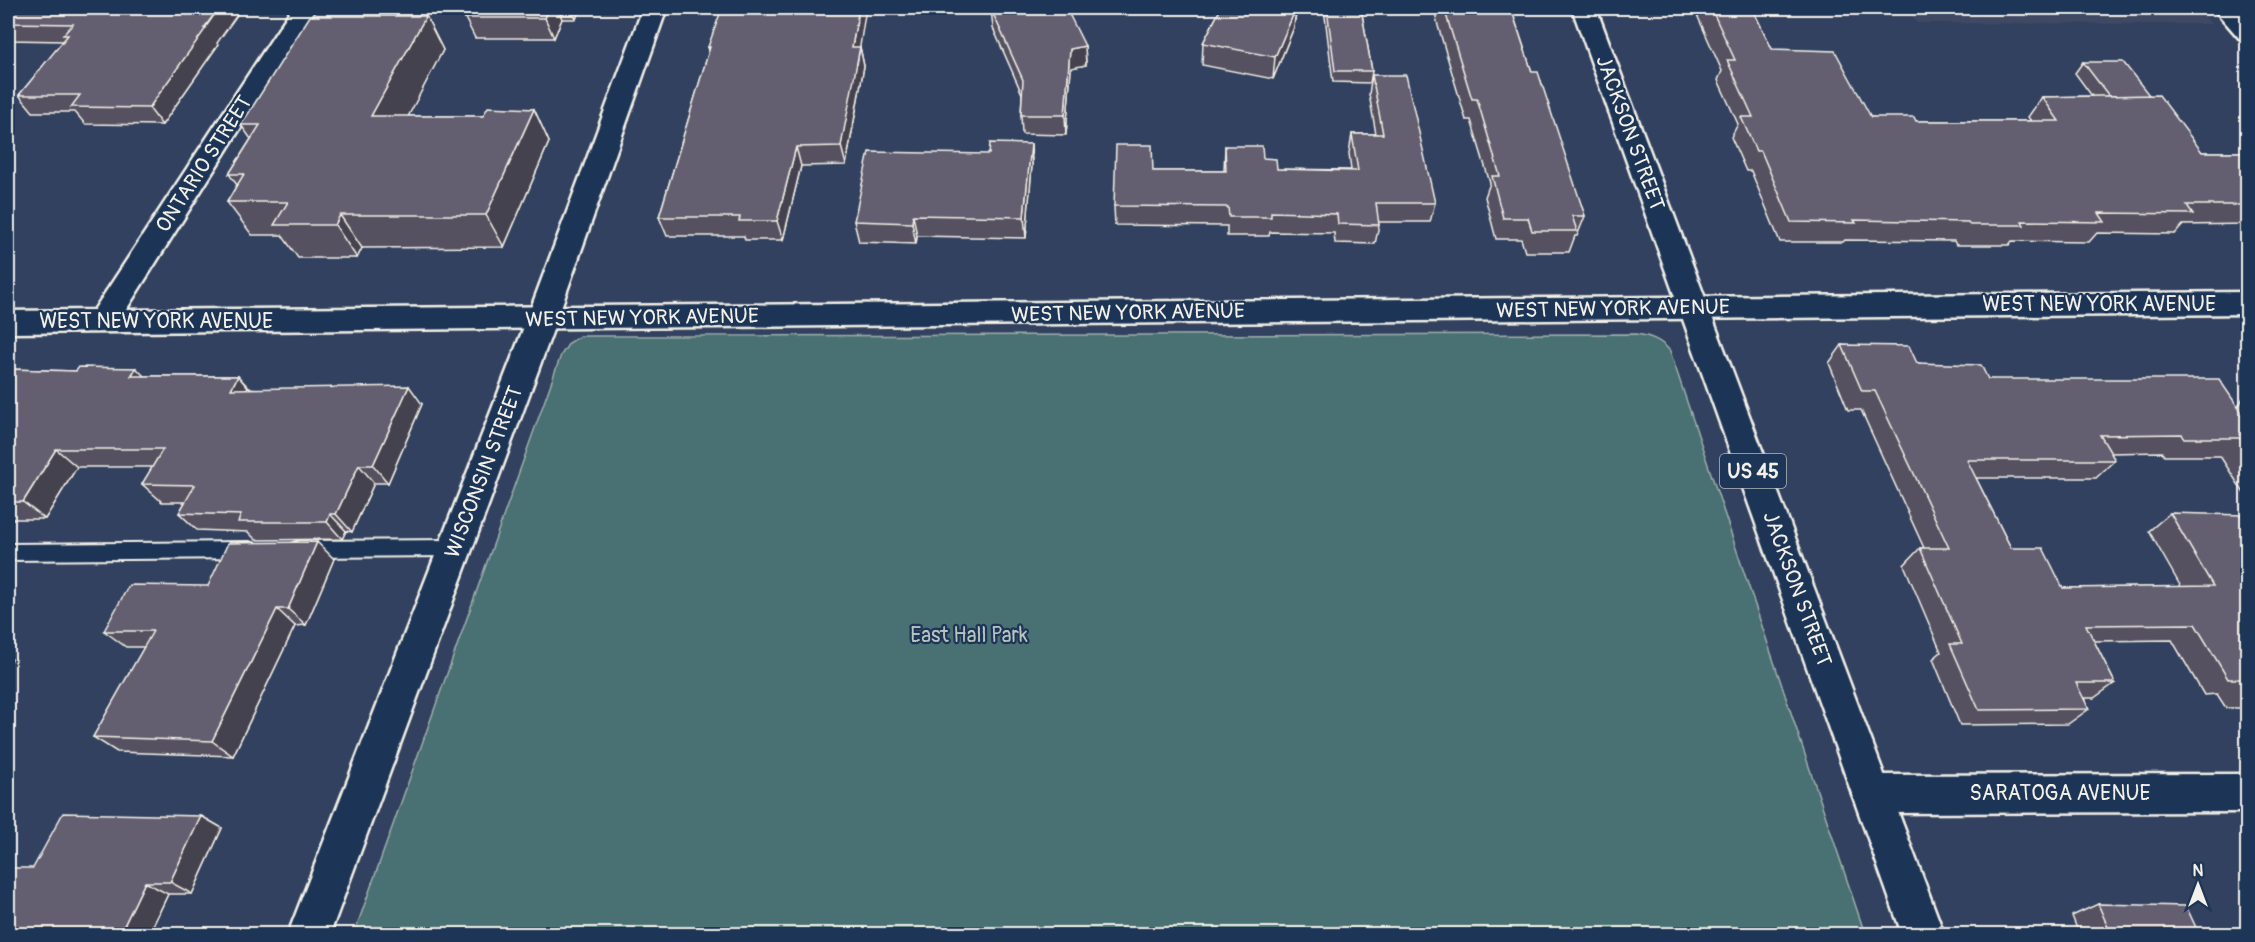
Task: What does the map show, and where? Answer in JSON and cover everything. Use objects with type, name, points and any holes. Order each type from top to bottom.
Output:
[{"type":"street","name":"ONTARIO STREET","points":[[104,321],[304,8]]},
{"type":"street","name":"WISCONSIN STREET","points":[[309,934],[542,319],[656,8]]},
{"type":"street","name":"JACKSON STREET","points":[[1584,8],[1923,934]]},
{"type":"street","points":[[2225,8],[2247,33]]},
{"type":"street","name":"WEST NEW YORK AVENUE","points":[[8,322],[2247,303]]},
{"type":"street","name":"SARATOGA AVENUE","points":[[1872,794],[2247,793]]},
{"type":"lane","points":[[8,552],[456,548]]},
{"type":"shaded area","points":[[1907,8],[2198,8],[2211,24],[1917,23]]},
{"type":"green space","name":"East Hall Park","points":[[1636,334],[1655,339],[1670,351],[1865,934],[354,934],[561,355],[569,343],[580,336]]},
{"type":"building","points":[[8,8],[219,8],[149,108],[71,107],[80,95],[19,95],[68,35],[63,35],[73,24],[8,23]]},
{"type":"building","points":[[471,8],[550,8],[545,18],[465,18]]},
{"type":"building","points":[[722,8],[859,8],[852,47],[860,47],[841,146],[796,147],[777,221],[739,221],[740,217],[659,217],[710,47],[708,47]]},
{"type":"building","points":[[1066,8],[1085,46],[1070,49],[1065,115],[1021,115],[1023,80],[991,9]]},
{"type":"building","points":[[1221,8],[1296,8],[1275,57],[1203,43]]},
{"type":"building","points":[[1327,8],[1361,8],[1372,71],[1335,71]]},
{"type":"building","points":[[1444,8],[1511,8],[1532,72],[1538,72],[1585,216],[1572,216],[1577,231],[1532,231],[1528,218],[1503,218],[1492,176],[1500,176],[1477,99],[1472,99]]},
{"type":"building","points":[[1711,8],[1752,8],[1772,49],[1835,51],[1871,117],[1914,117],[1916,121],[2059,121],[2042,97],[2159,95],[2202,152],[2247,152],[2247,205],[2187,205],[2193,214],[2099,213],[2105,222],[2022,221],[2024,225],[1970,225],[1968,222],[1854,220],[1856,223],[1791,222],[1761,151],[1756,151],[1741,117],[1753,117],[1727,60],[1735,60]]},
{"type":"building","points":[[310,16],[426,16],[371,116],[483,116],[488,107],[534,109],[486,215],[340,215],[335,225],[274,225],[288,202],[227,202],[244,174],[229,174],[260,125],[241,125]]},
{"type":"building","points":[[2083,62],[2123,62],[2149,95],[2109,96]]},
{"type":"building","points":[[1372,75],[1406,75],[1435,203],[1376,203],[1379,225],[1338,224],[1337,214],[1271,212],[1271,217],[1229,217],[1228,207],[1114,206],[1116,145],[1152,145],[1153,171],[1226,171],[1225,146],[1262,146],[1263,158],[1276,159],[1277,169],[1358,171],[1352,134],[1383,134]]},
{"type":"building","points":[[990,143],[1031,144],[1024,217],[913,215],[912,223],[854,221],[869,152],[989,154]]},
{"type":"building","points":[[1842,345],[1909,346],[1917,363],[1981,365],[1988,379],[2219,379],[2244,416],[2247,410],[2247,447],[2241,438],[2184,438],[2182,434],[2100,435],[2115,460],[1967,460],[2011,548],[2043,548],[2063,588],[2213,586],[2170,513],[2243,515],[2247,522],[2247,688],[2242,679],[2228,679],[2195,624],[2086,625],[2115,683],[2076,683],[2089,709],[1979,710],[1950,644],[1962,644],[1920,548],[1949,548],[1875,391],[1862,391]]},
{"type":"building","points":[[79,367],[136,368],[131,376],[238,376],[231,389],[409,386],[373,465],[359,465],[336,514],[330,514],[327,522],[238,522],[241,515],[179,513],[195,485],[142,484],[163,449],[56,449],[23,502],[8,502],[8,369],[76,371]]},
{"type":"building","points":[[317,542],[288,609],[277,609],[212,741],[93,737],[153,631],[104,631],[129,585],[208,586],[228,543]]},
{"type":"building","points":[[63,813],[201,816],[170,882],[145,882],[120,934],[8,934],[8,868],[33,868]]},
{"type":"building","points":[[2098,904],[2186,906],[2199,934],[2111,934]]}]
